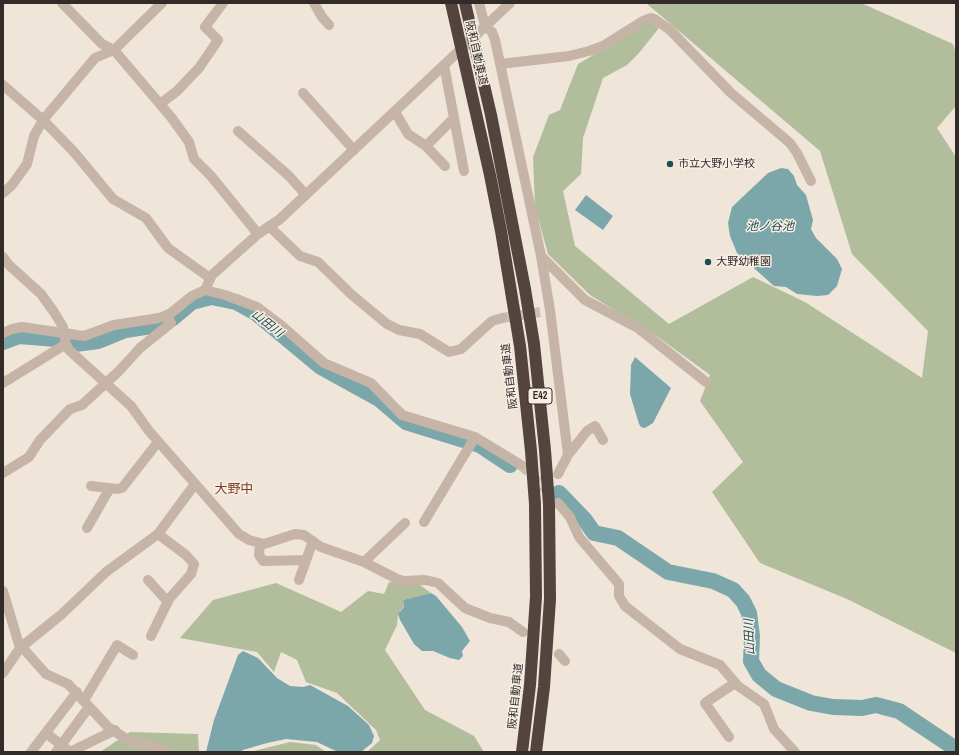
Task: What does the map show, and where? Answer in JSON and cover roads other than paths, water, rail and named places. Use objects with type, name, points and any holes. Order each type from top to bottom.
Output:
[{"type":"highway","name":"阪和自動車道","points":[[451,3],[490,175],[510,281],[520,346],[531,444],[536,597],[530,685],[522,752]]},
{"type":"highway","name":"阪和自動車道","points":[[465,3],[476,45],[504,173],[525,289],[534,344],[545,450],[549,504],[550,599],[545,680],[536,752]]},
{"type":"street","points":[[62,3],[102,44],[114,50],[160,104],[189,142],[194,159],[211,176],[258,234]]},
{"type":"street","points":[[3,193],[12,185],[27,164],[34,136],[43,120],[95,58],[114,50],[162,3]]},
{"type":"street","points":[[160,104],[177,91],[199,68],[218,40],[204,27],[223,3]]},
{"type":"street","points":[[314,3],[322,17],[329,25]]},
{"type":"street","points":[[479,3],[485,26],[494,36],[541,256],[545,311],[568,455]]},
{"type":"street","points":[[205,290],[210,278],[258,234],[270,227],[306,195],[510,3]]},
{"type":"street","points":[[500,64],[569,56],[589,51],[603,46],[643,21],[651,18],[670,30],[731,93],[790,143],[811,180]]},
{"type":"street","points":[[444,65],[464,171]]},
{"type":"street","points":[[3,85],[43,120],[74,152],[113,199],[146,218],[168,248],[210,278]]},
{"type":"street","points":[[303,93],[354,150]]},
{"type":"street","points":[[395,112],[408,134],[426,146],[445,166]]},
{"type":"street","points":[[426,146],[454,118]]},
{"type":"street","points":[[238,131],[289,176],[306,195]]},
{"type":"street","points":[[270,227],[300,256],[318,262],[387,324],[398,330],[420,334],[448,352],[461,349],[492,321],[502,318]]},
{"type":"street","points":[[541,256],[585,300],[638,328],[706,382]]},
{"type":"street","points":[[3,257],[9,265],[42,294],[63,327],[66,344],[69,350],[131,406],[158,442],[239,534],[264,544],[295,534],[304,534],[313,541],[336,553],[364,562],[404,581],[425,580],[438,583],[465,608],[490,618],[509,622],[523,632]]},
{"type":"street","points":[[3,474],[29,457],[40,440],[70,409],[82,405],[106,384],[192,296],[205,290],[225,295],[257,307],[324,362],[371,383],[395,409],[408,418],[475,437],[521,465]]},
{"type":"street","points":[[3,334],[12,329],[22,327],[84,336],[114,325],[168,319]]},
{"type":"street","points":[[3,383],[66,344]]},
{"type":"street","points":[[558,474],[568,455],[582,435],[595,426],[603,440]]},
{"type":"street","points":[[424,522],[475,437]]},
{"type":"street","points":[[91,486],[118,489],[127,484],[158,442]]},
{"type":"street","points":[[3,673],[21,648],[62,614],[106,572],[158,534],[195,484]]},
{"type":"street","points":[[87,528],[110,488]]},
{"type":"street","points":[[558,502],[570,517],[579,537],[619,584],[619,596],[625,606],[680,649],[720,666],[735,683],[764,704],[774,729],[795,752]]},
{"type":"street","points":[[364,562],[405,523]]},
{"type":"street","points":[[151,636],[168,602],[191,574],[194,564],[186,555],[158,534]]},
{"type":"street","points":[[299,580],[313,541]]},
{"type":"street","points":[[260,543],[259,555],[263,562],[306,560]]},
{"type":"street","points":[[148,580],[168,602]]},
{"type":"street","points":[[3,591],[21,648],[46,674],[68,684],[108,727],[115,730],[131,742],[147,744],[168,752]]},
{"type":"street","points":[[32,752],[46,733],[86,697],[117,646],[134,655]]},
{"type":"street","points":[[729,737],[705,703],[735,683]]},
{"type":"street","points":[[58,748],[83,699]]},
{"type":"street","points":[[46,733],[58,748],[70,752],[115,730]]},
{"type":"water","name":"池ノ谷池","points":[[781,168],[788,169],[794,176],[797,185],[806,195],[813,220],[811,229],[816,238],[837,259],[842,269],[837,286],[828,295],[817,296],[797,294],[786,287],[774,286],[737,253],[730,236],[728,223],[732,207],[768,173]]},
{"type":"water","points":[[586,195],[613,216],[603,230],[575,210]]},
{"type":"water","points":[[635,357],[671,388],[653,423],[645,428],[641,427],[639,424],[630,394],[631,365]]},
{"type":"water","points":[[431,593],[436,596],[462,627],[470,641],[462,651],[463,656],[459,660],[433,651],[422,651],[414,644],[400,620],[398,614],[404,607],[403,600]]},
{"type":"water","points":[[243,651],[258,658],[277,678],[290,686],[303,687],[310,685],[348,706],[369,725],[374,736],[372,743],[361,752],[338,752],[317,742],[286,739],[267,743],[240,752],[206,752],[214,720],[238,655]]},
{"type":"waterway","name":"山田川","points":[[3,342],[19,336],[56,339],[75,344],[98,341],[125,330],[159,325],[173,318],[192,302],[211,297],[236,302],[256,313],[321,367],[379,399],[406,422],[480,445],[510,465]]},
{"type":"waterway","name":"山田川","points":[[559,493],[585,520],[594,533],[618,538],[668,572],[713,581],[733,590],[743,601],[749,613],[752,636],[751,661],[759,675],[776,689],[811,703],[833,707],[862,708],[876,705],[899,711],[956,749]]},
{"type":"tunnel","points":[[502,318],[540,312]]},
{"type":"tunnel","points":[[521,465],[551,494]]},
{"type":"place","name":"市立大野小学校","points":[[670,164]]},
{"type":"place","name":"大野幼稚園","points":[[708,262]]},
{"type":"district","name":"大野中","points":[[234,490]]}]
